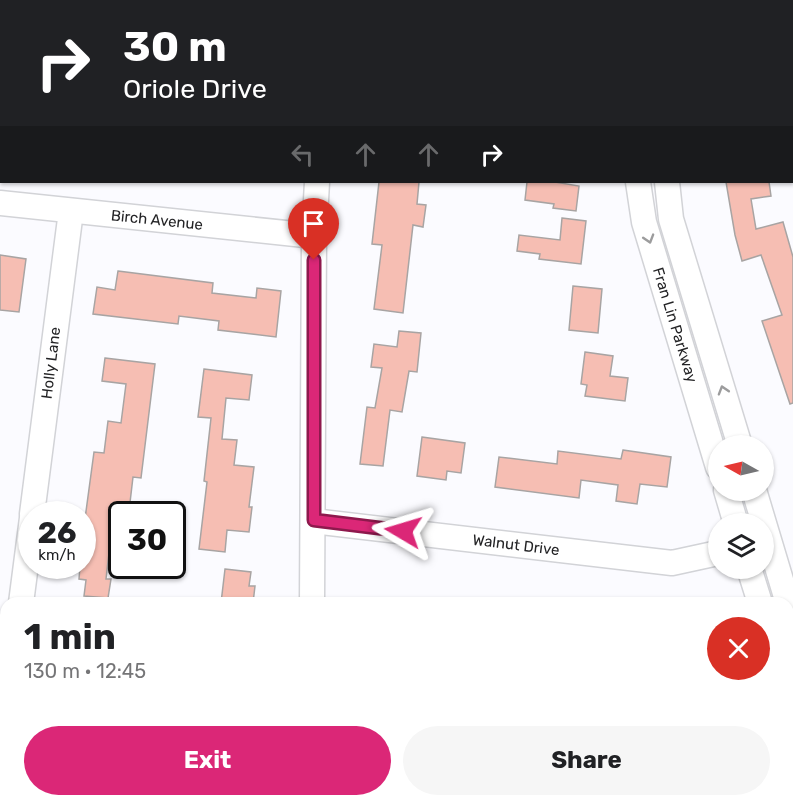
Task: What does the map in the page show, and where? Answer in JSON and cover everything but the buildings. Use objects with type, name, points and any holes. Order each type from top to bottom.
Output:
[{"type":"street","points":[[312,597],[314,236],[317,183]]},
{"type":"street","name":"Fran Lin Parkway","points":[[638,183],[644,222],[708,435]]},
{"type":"street","name":"Fran Lin Parkway","points":[[667,183],[671,219],[737,435]]},
{"type":"street","name":"Birch Avenue","points":[[0,203],[314,236]]},
{"type":"street","name":"Holly Lane","points":[[34,501],[71,211]]},
{"type":"street","name":"Walnut Drive","points":[[314,520],[672,563],[708,555]]},
{"type":"street","points":[[774,564],[785,597]]},
{"type":"street","name":"Holly Lane","points":[[22,597],[24,579]]},
{"type":"street","points":[[752,579],[758,597]]},
{"type":"route","points":[[314,260],[314,520],[403,531]]}]
